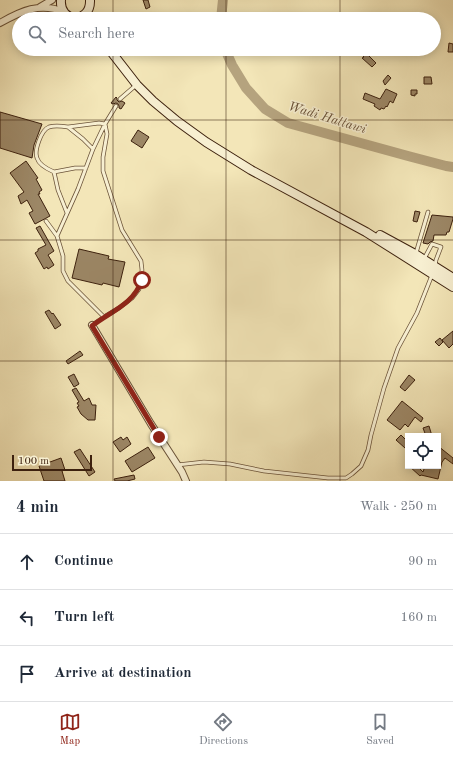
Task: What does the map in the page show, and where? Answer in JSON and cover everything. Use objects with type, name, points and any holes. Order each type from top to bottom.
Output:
[{"type":"main road","points":[[61,0],[61,7],[64,12]]},
{"type":"main road","points":[[88,10],[90,0]]},
{"type":"main road","points":[[115,56],[137,84],[164,111],[223,152],[257,173],[434,270],[453,278]]},
{"type":"main road","points":[[119,56],[146,88],[194,127],[256,167],[424,259],[453,287]]},
{"type":"street","points":[[22,12],[40,7],[52,0]]},
{"type":"street","points":[[40,7],[56,9],[64,12]]},
{"type":"street","points":[[0,23],[12,16]]},
{"type":"street","points":[[92,326],[151,424],[182,472],[186,481]]},
{"type":"lane","points":[[120,99],[137,84]]},
{"type":"lane","points":[[57,236],[78,189],[93,149],[105,124],[116,106]]},
{"type":"lane","points":[[86,168],[75,168],[54,172],[46,168],[36,158],[36,151],[42,134],[47,128],[54,126],[68,127],[99,123],[105,124]]},
{"type":"lane","points":[[92,326],[132,298],[139,289],[142,280],[141,261],[122,230],[103,171],[103,157],[107,134],[105,124]]},
{"type":"lane","points":[[68,127],[93,149]]},
{"type":"lane","points":[[54,172],[58,190],[67,214]]},
{"type":"lane","points":[[415,254],[428,212]]},
{"type":"lane","points":[[46,221],[57,236],[64,256],[63,271],[68,281],[104,317]]},
{"type":"lane","points":[[177,465],[204,462],[230,464],[264,471],[328,478],[346,478],[352,474],[361,466],[368,450],[386,381],[398,348],[417,313],[434,270],[441,246],[432,244],[424,259]]},
{"type":"building","points":[[143,0],[148,0],[150,7],[146,9]]},
{"type":"building","points":[[449,43],[453,44],[453,52],[448,52]]},
{"type":"building","points":[[363,56],[369,56],[376,63],[372,67],[362,58],[364,57]]},
{"type":"building","points":[[388,75],[391,78],[385,85],[383,81]]},
{"type":"building","points":[[424,77],[431,77],[432,84],[424,84]]},
{"type":"building","points":[[386,89],[397,94],[393,103],[390,101],[384,109],[381,108],[380,110],[374,106],[375,104],[363,99],[365,93],[380,99]]},
{"type":"building","points":[[411,90],[417,90],[417,94],[415,94],[415,96],[411,95]]},
{"type":"building","points":[[116,97],[119,102],[122,101],[125,103],[121,109],[119,108],[118,104],[111,103]]},
{"type":"building","points":[[0,112],[42,124],[34,145],[32,158],[0,148]]},
{"type":"building","points":[[138,130],[149,137],[142,148],[131,141]]},
{"type":"building","points":[[26,161],[38,178],[36,179],[42,190],[39,192],[40,194],[38,194],[50,216],[35,224],[29,213],[33,211],[27,200],[21,204],[18,196],[24,192],[10,173]]},
{"type":"building","points":[[415,211],[420,212],[417,222],[413,221]]},
{"type":"building","points":[[432,215],[453,217],[449,232],[447,232],[446,235],[434,235],[433,241],[428,244],[423,243]]},
{"type":"building","points":[[40,226],[54,251],[48,255],[54,265],[48,269],[47,267],[44,269],[35,253],[38,249],[46,245],[36,228]]},
{"type":"building","points":[[79,249],[109,256],[108,259],[125,262],[119,287],[103,283],[102,285],[72,278]]},
{"type":"building","points":[[49,310],[52,314],[53,313],[61,325],[55,329],[45,312]]},
{"type":"building","points":[[453,331],[453,344],[449,348],[442,340]]},
{"type":"building","points":[[440,338],[443,342],[439,346],[435,342]]},
{"type":"building","points":[[80,351],[83,355],[68,364],[66,361]]},
{"type":"building","points":[[74,374],[79,384],[74,387],[68,377]]},
{"type":"building","points":[[409,375],[415,380],[405,391],[400,387]]},
{"type":"building","points":[[76,388],[84,401],[89,398],[92,405],[96,405],[95,420],[88,420],[81,414],[77,407],[79,406],[77,403],[79,402],[72,390]]},
{"type":"building","points":[[402,401],[423,418],[421,422],[415,417],[408,427],[405,424],[400,430],[387,420]]},
{"type":"building","points":[[429,426],[431,433],[425,433],[423,428]]},
{"type":"building","points":[[401,435],[405,439],[405,448],[396,440]]},
{"type":"building","points":[[121,437],[123,440],[127,437],[131,444],[120,452],[113,442]]},
{"type":"building","points":[[148,447],[155,458],[132,472],[125,461]]},
{"type":"building","points":[[441,448],[453,458],[453,464],[445,458],[441,466]]},
{"type":"building","points":[[80,449],[95,472],[89,476],[74,452]]},
{"type":"building","points":[[61,458],[65,470],[62,471],[65,481],[44,481],[39,466]]},
{"type":"building","points":[[412,469],[420,469],[423,472],[424,469],[440,469],[438,479],[420,476]]},
{"type":"building","points":[[134,475],[135,479],[127,481],[115,481],[114,479]]},
{"type":"waterway","name":"Wadi Hattawi","points":[[222,12],[223,0]]},
{"type":"waterway","name":"Wadi Hattawi","points":[[228,56],[246,88],[265,109],[288,123],[453,167]]},
{"type":"route","points":[[142,280],[139,289],[132,298],[92,326],[159,437]]}]
